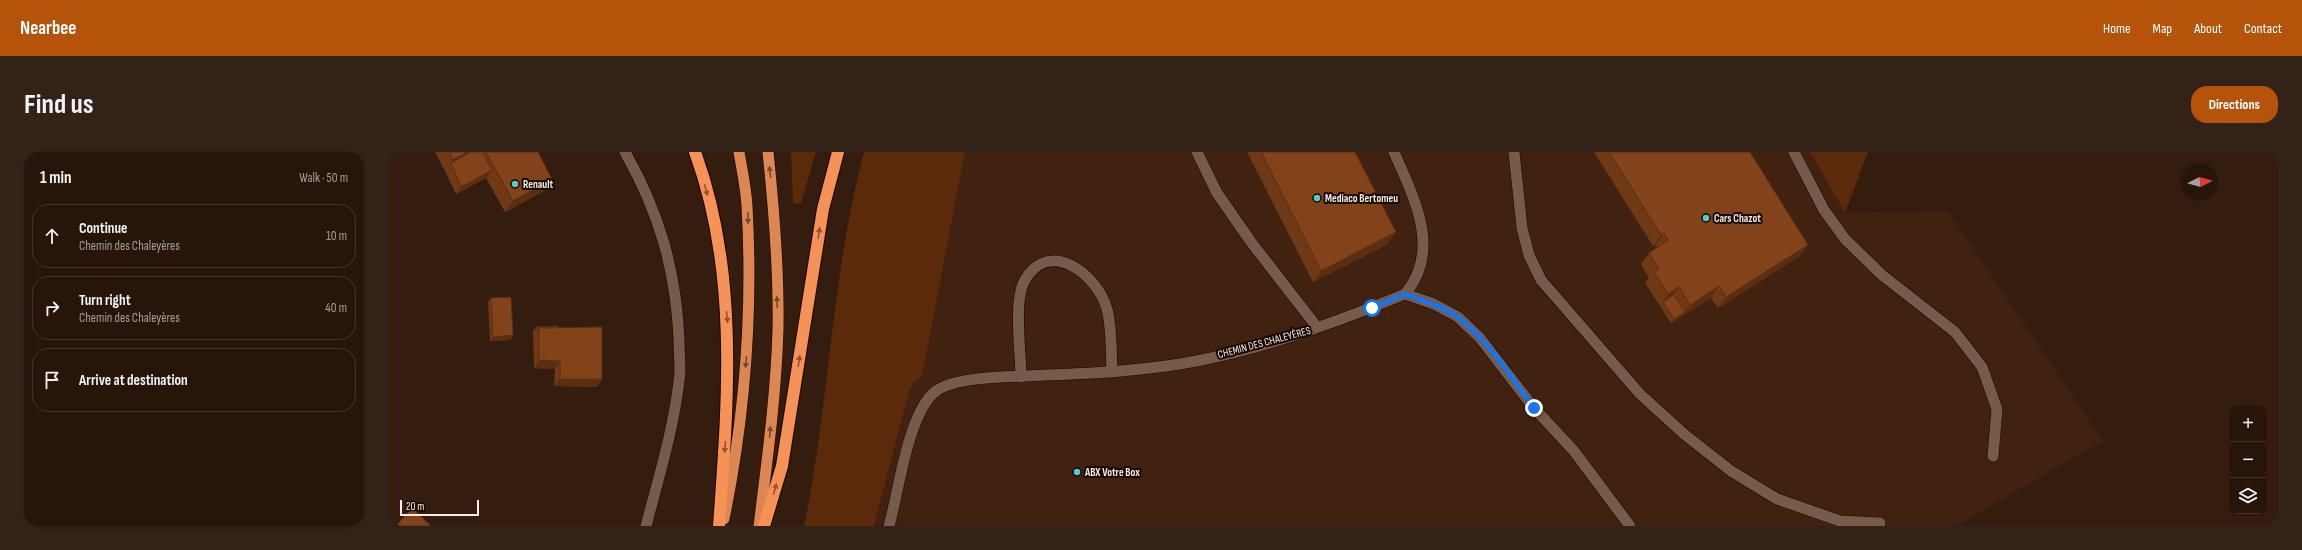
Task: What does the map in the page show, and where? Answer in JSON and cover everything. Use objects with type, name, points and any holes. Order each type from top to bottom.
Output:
[{"type":"highway","points":[[695,152],[718,236],[728,321],[721,526]]},
{"type":"highway","points":[[721,526],[736,459],[749,329],[747,205],[739,152]]},
{"type":"highway","points":[[759,526],[768,452],[778,330],[773,201],[768,152]]},
{"type":"highway","points":[[764,526],[782,466],[823,209],[838,152]]},
{"type":"street","points":[[625,152],[642,181],[667,250],[678,313],[680,372],[672,424],[646,526]]},
{"type":"street","points":[[1197,152],[1217,193],[1251,242],[1318,328]]},
{"type":"street","points":[[1394,152],[1418,214],[1423,240],[1423,263],[1415,282],[1405,294],[1434,304],[1458,317],[1480,338],[1534,408],[1574,450],[1630,526]]},
{"type":"street","points":[[1514,152],[1522,228],[1529,255],[1541,280],[1640,394],[1684,434],[1731,471],[1777,499],[1840,521],[1880,523]]},
{"type":"street","points":[[1794,152],[1824,210],[1845,239],[1882,275],[1955,332],[1982,367],[1997,408],[1993,456]]},
{"type":"street","points":[[1021,377],[1018,308],[1024,280],[1039,265],[1059,260],[1079,269],[1096,285],[1107,308],[1112,372]]},
{"type":"street","name":"CHEMIN DES CHALEYÈRES","points":[[889,526],[912,433],[921,409],[937,391],[958,383],[987,378],[1112,372],[1159,367],[1205,358],[1318,328],[1405,294]]},
{"type":"shaded area","points":[[791,152],[816,152],[801,203],[793,204]]},
{"type":"shaded area","points":[[864,152],[965,152],[922,377],[914,382],[909,392],[874,526],[804,526],[820,433],[844,245]]},
{"type":"shaded area","points":[[965,152],[1810,152],[1845,213],[1948,211],[2103,441],[1956,526],[874,526],[909,392],[914,382],[922,377]]},
{"type":"shaded area","points":[[1810,152],[1868,152],[1845,213]]},
{"type":"building","points":[[449,152],[467,152],[453,160]]},
{"type":"building","points":[[471,152],[482,152],[492,170],[461,187],[451,163]]},
{"type":"building","points":[[486,152],[538,152],[552,179],[513,201]]},
{"type":"building","name":"Mediaco Bertomeu","points":[[1261,152],[1355,152],[1396,232],[1321,271]]},
{"type":"building","name":"Cars Chazot","points":[[1609,152],[1750,152],[1808,245],[1726,297],[1719,286],[1690,305],[1679,287],[1668,294],[1654,272],[1659,269],[1649,253],[1668,240],[1664,233],[1661,235]]},
{"type":"building","points":[[1674,295],[1685,312],[1674,319],[1663,302]]},
{"type":"building","points":[[511,297],[513,335],[493,337],[491,298]]},
{"type":"building","points":[[558,326],[558,328],[539,328],[536,331],[536,327]]},
{"type":"building","points":[[602,327],[602,379],[560,379],[560,361],[539,360],[539,328]]},
{"type":"building","points":[[412,508],[431,526],[396,526]]},
{"type":"place","name":"Renault","points":[[515,184]]},
{"type":"place","name":"Mediaco Bertomeu","points":[[1317,198]]},
{"type":"place","name":"Cars Chazot","points":[[1706,218]]},
{"type":"place","name":"ABX Votre Box","points":[[1077,472]]},
{"type":"route","points":[[1372,308],[1405,294],[1434,304],[1458,317],[1480,338],[1534,408]]}]
